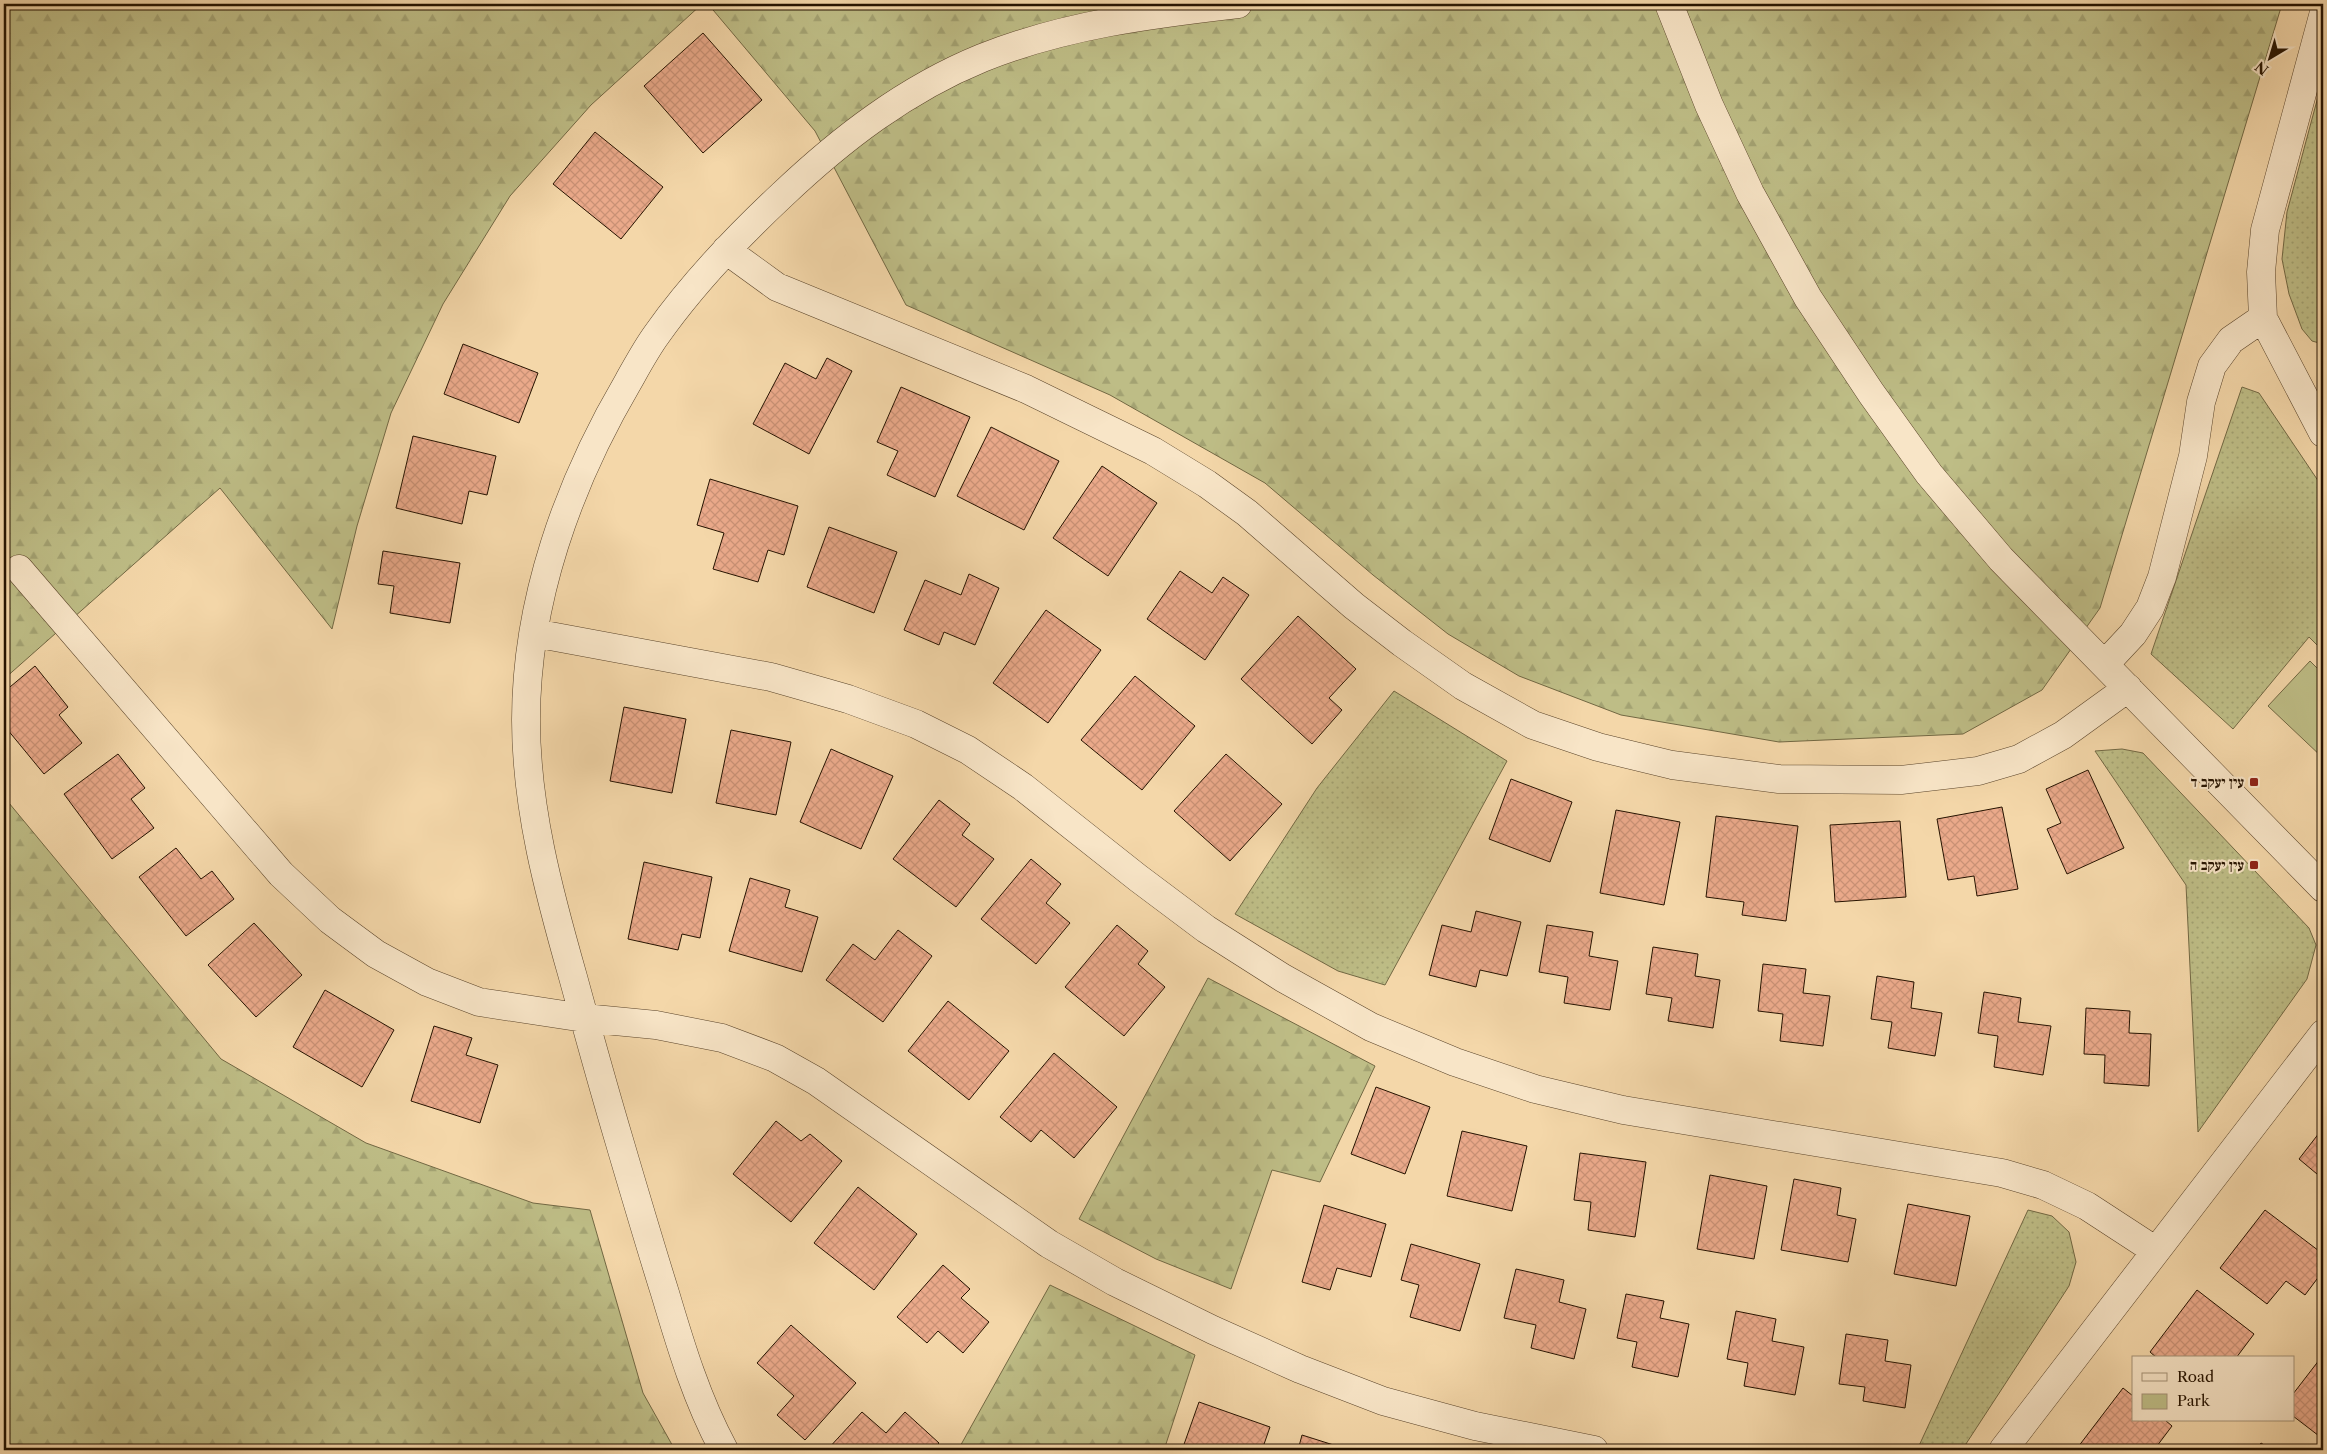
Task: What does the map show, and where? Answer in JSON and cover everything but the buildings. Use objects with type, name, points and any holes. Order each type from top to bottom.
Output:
[{"type":"street","points":[[724,1450],[706,1417],[687,1368],[584,1018],[540,853],[529,789],[526,717],[534,633],[543,582],[562,520],[585,462],[617,400],[654,337],[696,283],[726,250],[795,182],[852,132],[914,91],[980,59],[1038,38],[1129,17],[1238,4]]},
{"type":"street","points":[[1669,4],[1709,105],[1750,193],[1813,306],[1871,393],[1929,474],[2001,558],[2323,888]]},
{"type":"street","points":[[2323,16],[2265,230],[2261,272],[2263,318],[2323,434]]},
{"type":"street","points":[[726,250],[751,270],[777,287],[1026,389],[1153,451],[1207,484],[1247,513],[1354,606],[1463,686],[1533,725],[1598,747],[1672,765],[1779,779],[1900,780],[1969,772],[2019,759],[2064,735],[2128,688]]},
{"type":"street","points":[[2105,664],[2133,634],[2150,608],[2162,577],[2193,456],[2200,402],[2212,366],[2232,340],[2263,318]]},
{"type":"street","points":[[19,569],[281,874],[330,920],[376,954],[427,982],[479,1002],[584,1018],[656,1025],[722,1038],[775,1058],[816,1081],[1049,1244],[1115,1282],[1213,1330],[1300,1369],[1383,1401],[1475,1426],[1594,1450]]},
{"type":"street","points":[[534,633],[771,677],[848,699],[916,724],[968,750],[1023,787],[1206,928],[1283,978],[1371,1027],[1455,1062],[1535,1089],[1623,1110],[2002,1173],[2043,1185],[2087,1206],[2156,1251]]},
{"type":"street","points":[[2003,1450],[2323,1034]]},
{"type":"path","points":[[4,1446],[6,1450]]},
{"type":"green space","points":[[4,4],[702,4],[591,105],[510,196],[443,304],[391,413],[357,526],[332,629],[220,488],[4,679]]},
{"type":"green space","points":[[708,4],[2282,4],[2100,608],[2042,690],[1963,734],[1779,742],[1621,715],[1519,676],[1448,634],[1373,575],[1265,483],[1110,395],[906,305],[815,131]]},
{"type":"green space","points":[[2323,78],[2323,344],[2312,341],[2302,329],[2289,294],[2282,259],[2287,212]]},
{"type":"green space","points":[[2242,387],[2259,393],[2323,488],[2323,651],[2309,637],[2233,729],[2151,654]]},
{"type":"green space","points":[[2310,661],[2323,674],[2323,758],[2268,706]]},
{"type":"green space","points":[[1394,691],[1507,761],[1385,985],[1338,971],[1235,914],[1317,788]]},
{"type":"green space","points":[[2122,749],[2143,753],[2309,928],[2316,945],[2307,979],[2198,1132],[2186,885],[2095,751]]},
{"type":"green space","points":[[4,797],[221,1059],[366,1143],[533,1203],[590,1210],[643,1393],[675,1450],[4,1450]]},
{"type":"green space","points":[[1208,978],[1375,1066],[1320,1182],[1272,1170],[1231,1289],[1156,1259],[1079,1219]]},
{"type":"green space","points":[[2028,1210],[2052,1216],[2069,1232],[2076,1262],[2069,1286],[1962,1450],[1917,1450]]},
{"type":"green space","points":[[1050,1285],[1195,1355],[1164,1450],[958,1450]]},
{"type":"place","name":"עין יעקב ד","points":[[2254,782]]},
{"type":"place","name":"עין יעקב ה","points":[[2254,865]]}]
